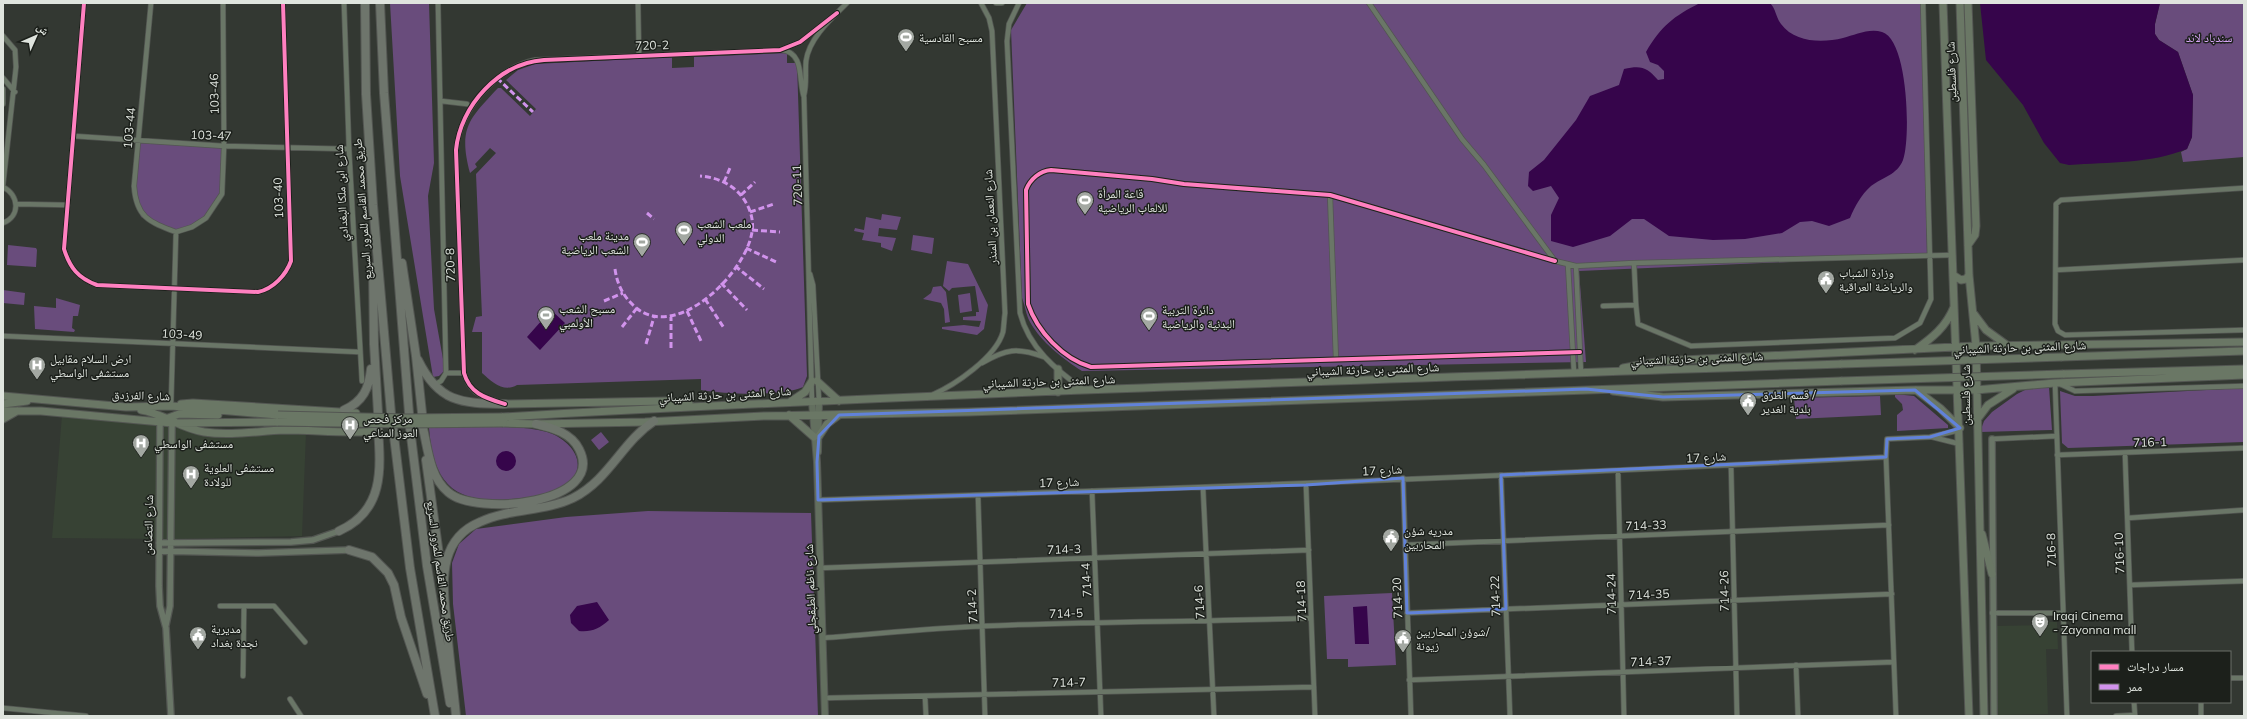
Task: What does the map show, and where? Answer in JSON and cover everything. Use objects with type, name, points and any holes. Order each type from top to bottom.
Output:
[{"type":"highway","name":"طريق محمد القاسم للمرور السريع","points":[[365,3],[366,94],[373,205],[391,414]]},
{"type":"highway","points":[[380,3],[384,93],[408,413]]},
{"type":"highway","points":[[392,202],[416,356],[422,413]]},
{"type":"highway","points":[[373,205],[374,344],[378,413]]},
{"type":"highway","points":[[344,410],[354,406],[367,390],[370,383],[374,344]]},
{"type":"highway","points":[[416,356],[433,386],[444,394],[469,403],[505,404]]},
{"type":"highway","points":[[444,594],[447,559],[455,541],[464,530],[492,518],[554,506],[574,497],[602,477],[633,438],[654,421]]},
{"type":"highway","points":[[456,716],[444,594],[423,428],[432,467],[440,483],[447,492],[468,503],[507,504],[553,496],[575,482],[582,471],[582,456],[573,441],[557,430],[536,424]]},
{"type":"highway","points":[[393,428],[410,568],[434,716]]},
{"type":"highway","name":"طريق محمد القاسم للمرور السريع","points":[[410,428],[427,566],[452,716]]},
{"type":"highway","points":[[340,531],[353,526],[365,514],[372,502],[377,488],[381,461],[378,430]]},
{"type":"highway","points":[[349,550],[372,557],[381,565],[394,585],[401,617],[434,716]]},
{"type":"main road","name":"شارع فلسطين","points":[[1943,3],[1960,429],[1969,716]]},
{"type":"main road","name":"شارع فلسطين","points":[[1960,3],[1969,275],[1976,346],[1976,422],[1984,716]]},
{"type":"main road","points":[[1968,3],[1976,226],[1975,235],[1968,245]]},
{"type":"main road","points":[[1962,84],[1972,99]]},
{"type":"main road","points":[[1953,275],[1961,280],[1966,279],[1969,275]]},
{"type":"main road","points":[[1915,350],[1939,331],[1946,323],[1954,304]]},
{"type":"main road","points":[[1972,305],[1980,323],[2008,346]]},
{"type":"main road","points":[[1598,372],[1662,361],[1976,346],[2244,342]]},
{"type":"main road","name":"شارع المثنى بن حارثة الشيباني","points":[[503,420],[713,405],[1598,372],[2244,351]]},
{"type":"main road","points":[[1058,369],[1058,392]]},
{"type":"main road","name":"شارع المثنى بن حارثة الشيباني","points":[[503,420],[536,424],[789,415],[968,412],[1586,389],[2244,369]]},
{"type":"main road","points":[[1586,389],[1663,397],[1915,390],[1958,391],[2016,388],[2057,383],[2244,375]]},
{"type":"main road","points":[[790,402],[805,392],[815,381],[839,401]]},
{"type":"main road","points":[[1976,422],[1994,400],[2016,388]]},
{"type":"main road","points":[[1915,390],[1940,408],[1960,429]]},
{"type":"main road","name":"شارع الفرزدق","points":[[3,396],[126,407],[172,407],[278,418]]},
{"type":"main road","points":[[3,404],[41,399]]},
{"type":"main road","points":[[505,404],[667,401],[713,405]]},
{"type":"main road","name":"شارع ناظم الطبقجلي","points":[[815,402],[825,716]]},
{"type":"main road","points":[[172,407],[193,403],[344,410],[356,413]]},
{"type":"main road","points":[[126,407],[150,412],[166,421],[206,432],[306,430],[357,434],[378,430]]},
{"type":"main road","points":[[3,419],[19,410]]},
{"type":"main road","name":"شارع الفرزدق","points":[[3,412],[19,410],[166,421],[278,418]]},
{"type":"main road","points":[[789,415],[816,437],[827,424],[839,415]]},
{"type":"main road","points":[[278,418],[399,424],[503,420]]},
{"type":"main road","points":[[357,434],[366,428]]},
{"type":"main road","points":[[1979,524],[1992,574]]},
{"type":"street","name":"103-40","points":[[84,3],[64,249],[68,263],[84,280],[97,284],[258,292],[270,288],[284,272],[291,261],[283,3]]},
{"type":"street","name":"103-44","points":[[151,3],[134,186],[135,200],[141,214],[157,225],[176,232]]},
{"type":"street","name":"103-46","points":[[176,232],[192,227],[206,218],[222,194],[224,146],[223,3]]},
{"type":"street","name":"شارع ابن ملكا البغدادي","points":[[344,3],[349,149],[359,352],[362,381]]},
{"type":"street","name":"720-8","points":[[438,3],[441,101],[440,166],[446,373]]},
{"type":"street","points":[[638,3],[639,56]]},
{"type":"street","points":[[837,13],[847,3]]},
{"type":"street","name":"شارع النعمان بن المنذر","points":[[928,397],[963,379],[978,365],[991,350],[1002,333],[1005,313],[992,31],[989,18],[981,3]]},
{"type":"street","points":[[996,3],[1002,3]]},
{"type":"street","points":[[1019,3],[1009,24],[1007,41],[1020,314],[1024,330],[1035,348],[1058,369],[1086,391]]},
{"type":"street","points":[[1369,3],[1462,139],[1484,165],[1555,261]]},
{"type":"street","points":[[1634,263],[1638,324],[1691,346],[1895,338],[1920,322],[1931,299],[1923,3]]},
{"type":"street","name":"720-2","points":[[473,105],[498,77],[509,69],[526,62],[780,50],[794,45],[807,37],[837,13]]},
{"type":"street","name":"720-11","points":[[815,402],[813,285],[810,273],[804,97],[806,60],[812,42],[837,13]]},
{"type":"street","points":[[3,36],[15,50],[15,92],[3,186],[12,194],[16,204],[14,215],[3,223]]},
{"type":"street","points":[[807,37],[812,42]]},
{"type":"street","name":"720-11","points":[[794,45],[792,52],[799,64],[804,97]]},
{"type":"street","points":[[780,50],[788,51],[794,56]]},
{"type":"street","points":[[3,78],[15,92]]},
{"type":"street","points":[[3,89],[3,104]]},
{"type":"street","points":[[441,101],[467,104]]},
{"type":"street","name":"720-8","points":[[473,105],[461,127],[456,150],[464,373],[470,387],[475,393],[505,404]]},
{"type":"street","name":"103-47","points":[[73,136],[138,142],[349,149]]},
{"type":"street","points":[[1580,352],[1091,367],[1071,359],[1048,338],[1031,313],[1026,292],[1026,190],[1028,185],[1044,171],[1051,170],[1152,179],[1184,184],[1330,195],[1568,265],[1576,266],[1634,263],[1929,257],[1952,255]]},
{"type":"street","points":[[2244,188],[2061,200],[2056,204],[2055,324],[2058,331],[2065,335],[2244,330]]},
{"type":"street","points":[[1330,195],[1336,360]]},
{"type":"street","points":[[16,204],[68,205]]},
{"type":"street","points":[[172,407],[172,343],[176,232]]},
{"type":"street","points":[[2056,270],[2244,260]]},
{"type":"street","points":[[1568,265],[1573,352],[1577,373]]},
{"type":"street","points":[[1576,266],[1580,352],[1577,373]]},
{"type":"street","points":[[1603,306],[1636,305]]},
{"type":"street","name":"103-49","points":[[3,336],[359,352]]},
{"type":"street","points":[[978,365],[998,353],[1012,350],[1028,351],[1046,358]]},
{"type":"street","points":[[433,386],[441,381],[446,373],[464,373]]},
{"type":"street","points":[[2057,383],[2075,391],[2244,386]]},
{"type":"street","name":"716-8","points":[[2057,383],[2057,455],[2067,716]]},
{"type":"street","name":"شارع التضامن","points":[[166,421],[159,551],[160,606],[166,628],[171,716]]},
{"type":"street","name":"شارع التضامن","points":[[166,421],[171,543],[170,606],[166,628]]},
{"type":"street","points":[[1896,716],[1886,457],[1887,439],[1930,437],[1960,429]]},
{"type":"street","points":[[1994,716],[1992,613],[1992,439],[2057,436]]},
{"type":"street","points":[[1930,437],[1960,444]]},
{"type":"street","name":"716-1","points":[[2057,455],[2244,448]]},
{"type":"street","name":"716-10","points":[[2125,453],[2132,651]]},
{"type":"street","name":"شارع 17","points":[[818,500],[1203,488],[1402,478],[1618,472],[1886,457]]},
{"type":"street","name":"714-26","points":[[1731,465],[1737,716]]},
{"type":"street","name":"714-24","points":[[1618,472],[1624,716]]},
{"type":"street","name":"714-22","points":[[1501,475],[1510,716]]},
{"type":"street","name":"714-20","points":[[1402,478],[1411,716]]},
{"type":"street","name":"714-18","points":[[1306,484],[1315,716]]},
{"type":"street","name":"714-6","points":[[1203,488],[1214,716]]},
{"type":"street","name":"714-4","points":[[1092,491],[1101,716]]},
{"type":"street","name":"714-2","points":[[978,495],[985,716]]},
{"type":"street","points":[[2128,518],[2244,510]]},
{"type":"street","name":"714-33","points":[[1405,545],[1889,525]]},
{"type":"street","points":[[160,543],[291,542],[313,540],[340,531]]},
{"type":"street","points":[[159,551],[259,553],[349,550]]},
{"type":"street","name":"714-3","points":[[820,568],[1309,550]]},
{"type":"street","points":[[2130,585],[2244,581]]},
{"type":"street","name":"714-35","points":[[1407,613],[1892,594]]},
{"type":"street","points":[[160,606],[170,606]]},
{"type":"street","points":[[220,606],[274,606],[306,642]]},
{"type":"street","points":[[243,676],[244,606]]},
{"type":"street","points":[[1992,613],[2063,613]]},
{"type":"street","name":"714-5","points":[[823,638],[983,626],[1098,622],[1210,622],[1311,618]]},
{"type":"street","name":"714-37","points":[[1409,680],[1894,662]]},
{"type":"street","points":[[1796,665],[1798,716]]},
{"type":"street","points":[[2231,678],[2244,678]]},
{"type":"street","name":"714-7","points":[[825,698],[1314,687]]},
{"type":"street","points":[[925,696],[926,716]]},
{"type":"street","points":[[290,699],[301,716]]},
{"type":"street","points":[[2116,716],[2135,716],[2134,703]]},
{"type":"street","points":[[2201,703],[2201,716]]},
{"type":"street","points":[[3,708],[86,716]]},
{"type":"highlighted area","points":[[1586,389],[1663,397],[1915,390],[1960,428],[1930,437],[1887,439],[1886,457],[1501,475],[1506,609],[1407,613],[1403,478],[1306,485],[818,500],[817,462],[819,436],[839,415]]},
{"type":"shaded area","points":[[1700,3],[1770,3],[1774,8],[1779,22],[1787,30],[1794,35],[1810,40],[1835,40],[1862,32],[1872,31],[1882,32],[1891,39],[1897,52],[1902,70],[1907,112],[1905,148],[1903,160],[1900,165],[1889,175],[1867,189],[1850,218],[1829,226],[1812,221],[1800,222],[1782,233],[1745,239],[1713,240],[1669,236],[1644,219],[1632,219],[1610,236],[1573,247],[1551,241],[1551,215],[1559,198],[1551,186],[1533,191],[1528,186],[1529,172],[1544,160],[1576,120],[1590,96],[1619,85],[1624,69],[1635,67],[1643,68],[1650,72],[1658,80],[1664,79],[1664,71],[1658,65],[1650,62],[1646,52],[1657,35],[1675,17]]},
{"type":"shaded area","points":[[1980,3],[2160,3],[2155,24],[2155,34],[2159,40],[2178,52],[2193,95],[2192,137],[2187,149],[2173,154],[2129,162],[2069,165],[2060,163],[2044,143],[2023,105],[1986,60]]},
{"type":"shaded area","name":"مسبح الشعب الأولمبي","points":[[551,310],[565,323],[540,350],[527,337]]},
{"type":"shaded area","points":[[62,415],[157,426],[306,433],[302,536],[171,539],[52,538]]},
{"type":"shaded area","points":[[506,451],[513,454],[516,461],[513,468],[506,471],[499,468],[496,461],[499,454]]},
{"type":"shaded area","points":[[597,602],[609,620],[602,626],[595,629],[579,631],[571,623],[570,615],[577,606]]},
{"type":"shaded area","points":[[1367,606],[1369,644],[1355,644],[1353,607]]},
{"type":"shaded area","points":[[2048,622],[2057,622],[2058,649],[2046,649],[2048,714],[1997,715],[1995,626],[2048,625]]},
{"type":"green space","points":[[390,3],[429,3],[434,163],[428,196],[434,309],[445,370],[439,376],[433,377],[400,176]]},
{"type":"green space","points":[[1027,3],[1924,3],[1927,256],[1579,271],[1586,362],[1082,371],[1067,361],[1040,336],[1029,319],[1022,298],[1011,30]]},
{"type":"green space","name":"سندباد لاند","points":[[2160,3],[2244,3],[2244,157],[2183,162],[2181,152],[2187,149],[2192,137],[2193,95],[2178,52],[2159,40],[2155,34],[2155,24]]},
{"type":"green space","name":"مدينة ملعب الشعب الرياضية","points":[[787,53],[787,63],[797,63],[807,376],[803,387],[781,392],[753,394],[724,393],[701,390],[701,379],[517,385],[507,388],[494,383],[482,373],[482,332],[472,332],[476,317],[482,316],[476,174],[496,153],[490,148],[475,164],[477,167],[470,173],[465,145],[466,135],[473,117],[498,88],[501,88],[530,116],[536,109],[506,80],[518,70],[535,64],[672,57],[672,68],[694,67],[694,57]]},
{"type":"green space","points":[[138,142],[221,148],[223,166],[222,185],[213,210],[206,217],[196,224],[176,232],[141,217],[134,186]]},
{"type":"green space","points":[[882,214],[901,217],[897,230],[879,228],[878,236],[896,238],[892,251],[881,247],[881,243],[862,240],[864,233],[854,231],[855,228],[864,230],[866,217],[881,220]]},
{"type":"green space","points":[[913,235],[934,238],[932,254],[911,250]]},
{"type":"green space","points":[[8,245],[36,248],[36,267],[7,265]]},
{"type":"green space","points":[[947,261],[968,264],[988,305],[984,329],[977,335],[942,329],[942,327],[964,325],[979,327],[981,321],[963,320],[963,317],[976,316],[976,312],[979,312],[975,286],[952,288],[949,291],[943,286]]},
{"type":"green space","points":[[941,286],[946,292],[950,322],[945,323],[944,309],[941,303],[923,299],[931,293],[933,287]]},
{"type":"green space","points":[[3,290],[25,293],[24,305],[3,303]]},
{"type":"green space","points":[[970,293],[972,311],[960,313],[958,295]]},
{"type":"green space","points":[[56,298],[80,305],[78,316],[73,316],[72,328],[75,330],[74,332],[35,329],[34,306],[56,308]]},
{"type":"green space","points":[[2049,387],[2052,430],[1980,432],[1984,421],[1992,412],[2017,394],[2029,388]]},
{"type":"green space","points":[[2244,388],[2244,442],[2068,448],[2062,443],[2060,391],[2075,396],[2093,396]]},
{"type":"green space","points":[[1895,394],[1914,396],[1948,425],[1948,428],[1897,431],[1897,415],[1903,410],[1902,404],[1895,397]]},
{"type":"green space","points":[[1880,396],[1881,415],[1796,419],[1794,398]]},
{"type":"green space","points":[[505,427],[534,429],[547,432],[562,439],[574,451],[578,466],[576,473],[565,485],[554,491],[541,495],[501,500],[468,496],[455,490],[445,481],[437,467],[432,450],[429,428]]},
{"type":"green space","points":[[601,432],[609,442],[599,450],[591,440]]},
{"type":"green space","points":[[648,511],[811,513],[818,716],[466,716],[453,604],[452,563],[459,544],[476,529],[566,517]]},
{"type":"green space","points":[[1392,593],[1396,665],[1348,667],[1348,659],[1327,659],[1324,596]]},
{"type":"marked path","points":[[497,78],[533,112]]},
{"type":"marked path","points":[[724,182],[730,168]]},
{"type":"marked path","points":[[615,269],[619,285],[627,298],[634,306],[651,315],[669,316],[688,310],[706,299],[723,283],[737,266],[747,249],[752,232],[752,218],[739,193],[724,182],[700,176]]},
{"type":"marked path","points":[[741,195],[755,182]]},
{"type":"marked path","points":[[750,212],[774,204]]},
{"type":"marked path","points":[[647,213],[654,219]]},
{"type":"marked path","points":[[752,230],[780,232]]},
{"type":"marked path","points":[[746,248],[776,262]]},
{"type":"marked path","points":[[735,266],[764,289]]},
{"type":"marked path","points":[[721,283],[747,310]]},
{"type":"marked path","points":[[604,301],[623,293]]},
{"type":"marked path","points":[[705,299],[724,328]]},
{"type":"marked path","points":[[622,327],[637,308]]},
{"type":"marked path","points":[[687,311],[701,341]]},
{"type":"marked path","points":[[646,344],[654,317]]},
{"type":"marked path","points":[[671,317],[671,348]]},
{"type":"cycle path","points":[[84,3],[64,249],[72,267],[80,276],[97,285],[258,292],[274,285],[286,271],[291,261],[283,3]]},
{"type":"cycle path","points":[[505,404],[491,400],[480,394],[470,386],[464,373],[456,150],[459,134],[465,118],[474,103],[485,90],[497,78],[512,69],[527,63],[544,60],[780,50],[800,42],[837,13]]},
{"type":"cycle path","points":[[1555,261],[1330,195],[1184,184],[1152,179],[1051,170],[1036,176],[1030,182],[1026,190],[1028,304],[1038,324],[1052,343],[1071,358],[1091,367],[1580,352]]},
{"type":"place","name":"مسبح القادسية","points":[[906,52]]},
{"type":"place","name":"قاعة المرأة للالعاب الرياضية","points":[[1085,215]]},
{"type":"place","name":"ملعب الشعب الدولي","points":[[684,245]]},
{"type":"place","name":"مدينة ملعب الشعب الرياضية","points":[[642,257]]},
{"type":"place","name":"وزارة الشباب والرياضة العراقية","points":[[1826,294]]},
{"type":"place","name":"مسبح الشعب الأولمبي","points":[[546,330]]},
{"type":"place","name":"دائرة التربية البدنية والرياضية","points":[[1149,331]]},
{"type":"place","name":"ارض السلام مقابيل مستشفى الواسطي","points":[[37,380]]},
{"type":"place","name":"قسم الطرق / بلدية الغدير","points":[[1748,416]]},
{"type":"place","name":"مركز فحص العوز المناعي","points":[[350,440]]},
{"type":"place","name":"مستشفى الواسطي","points":[[141,458]]},
{"type":"place","name":"مستشفى العلوية للولادة","points":[[191,489]]},
{"type":"place","name":"مدريه شؤن المحاربين","points":[[1391,552]]},
{"type":"place","name":"Iraqi Cinema - Zayonna mall","points":[[2040,637]]},
{"type":"place","name":"مديرية نجدة بغداد","points":[[198,650]]},
{"type":"place","name":"شوؤن المحاربين/ زيونة","points":[[1403,653]]}]
